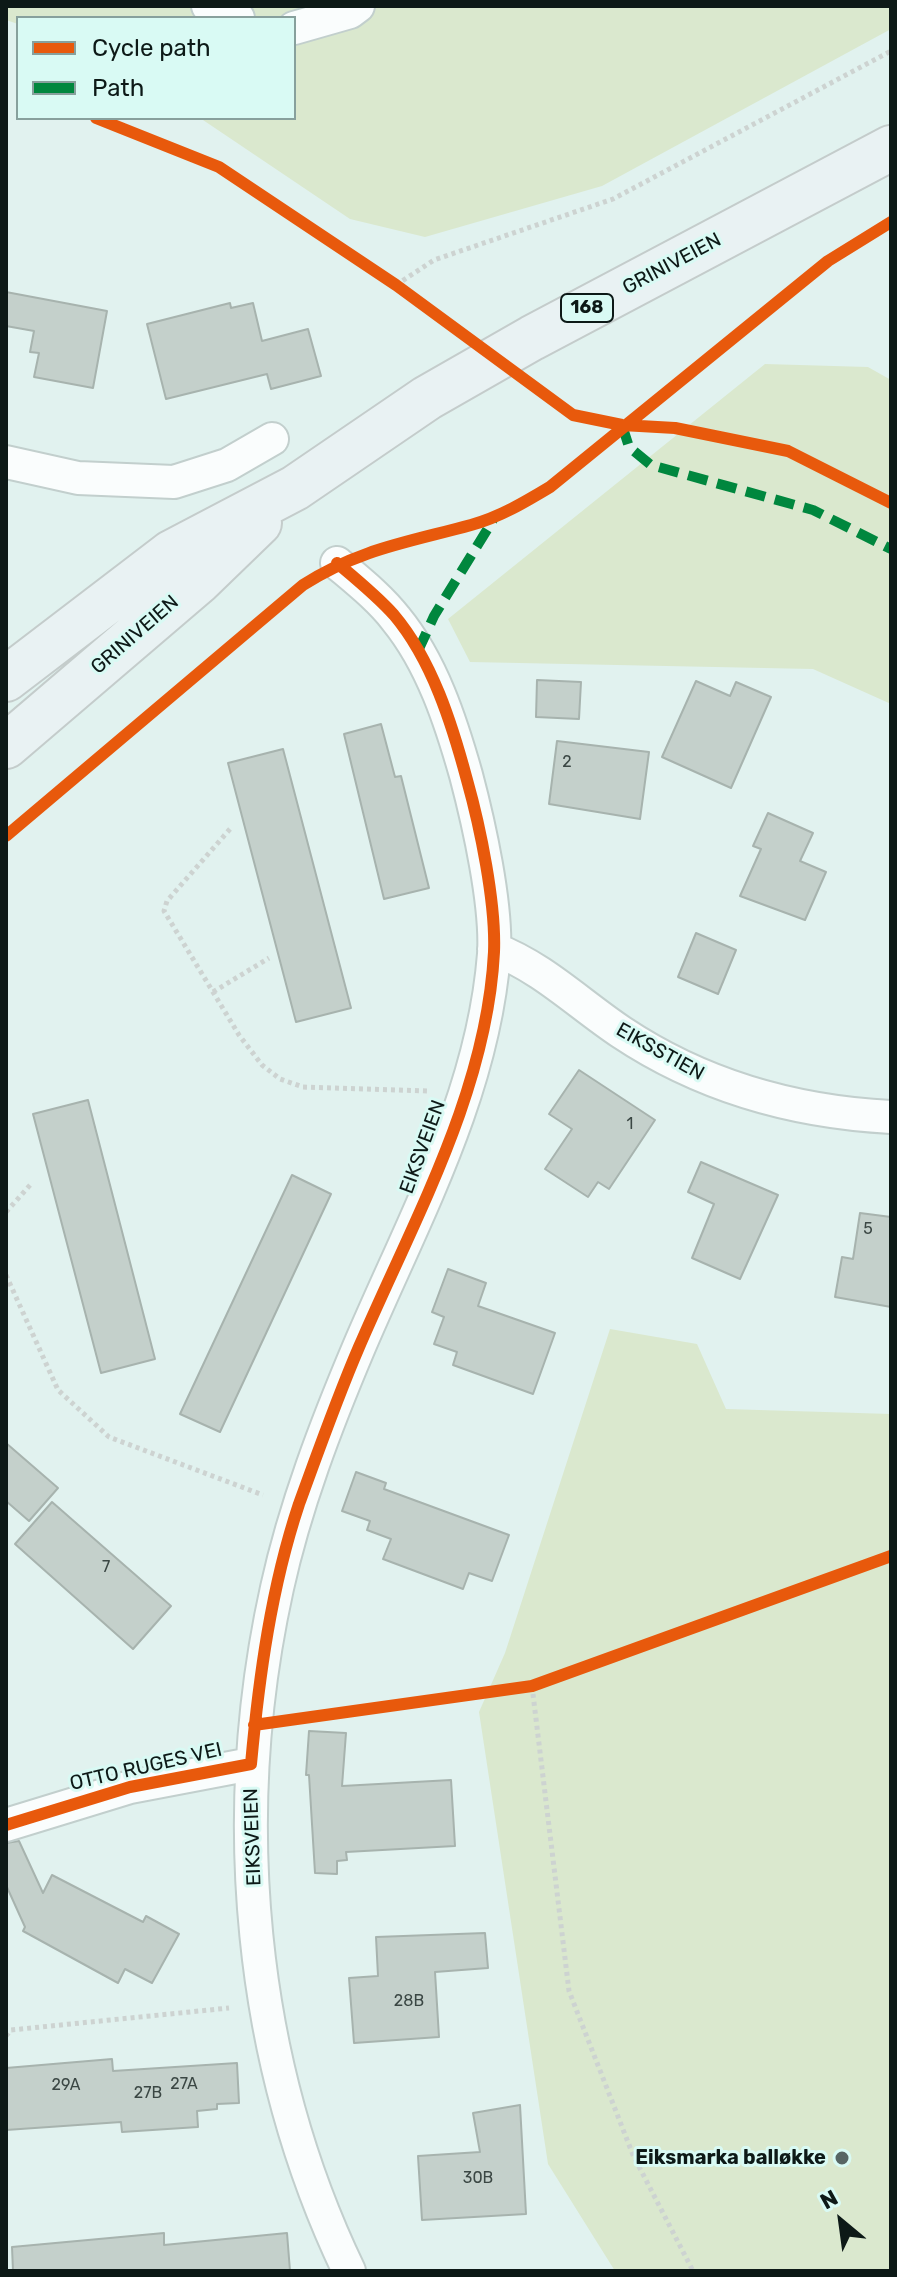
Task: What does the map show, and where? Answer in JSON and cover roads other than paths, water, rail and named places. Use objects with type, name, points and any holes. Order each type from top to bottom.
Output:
[{"type":"main road","name":"GRINIVEIEN","points":[[6,679],[171,553],[295,488],[427,398],[518,345],[891,148]]},
{"type":"main road","name":"GRINIVEIEN","points":[[6,746],[199,581],[295,488]]},
{"type":"street","points":[[208,6],[233,16]]},
{"type":"street","points":[[296,27],[350,12],[358,6]]},
{"type":"street","points":[[6,462],[78,478],[174,482],[227,465],[272,439]]},
{"type":"street","name":"EIKSVEIEN","points":[[337,563],[394,615],[414,643],[436,689],[481,829],[494,949],[485,1020],[464,1093],[435,1179],[358,1349],[298,1508],[261,1667],[251,1764],[252,1854],[266,2004],[291,2117],[331,2233],[349,2271]]},
{"type":"street","name":"EIKSSTIEN","points":[[494,949],[520,959],[623,1033],[696,1075],[790,1105],[891,1117]]},
{"type":"street","name":"OTTO RUGES VEI","points":[[6,1825],[130,1787],[251,1764]]},
{"type":"place","name":"Eiksmarka balløkke","points":[[842,2158]]}]
